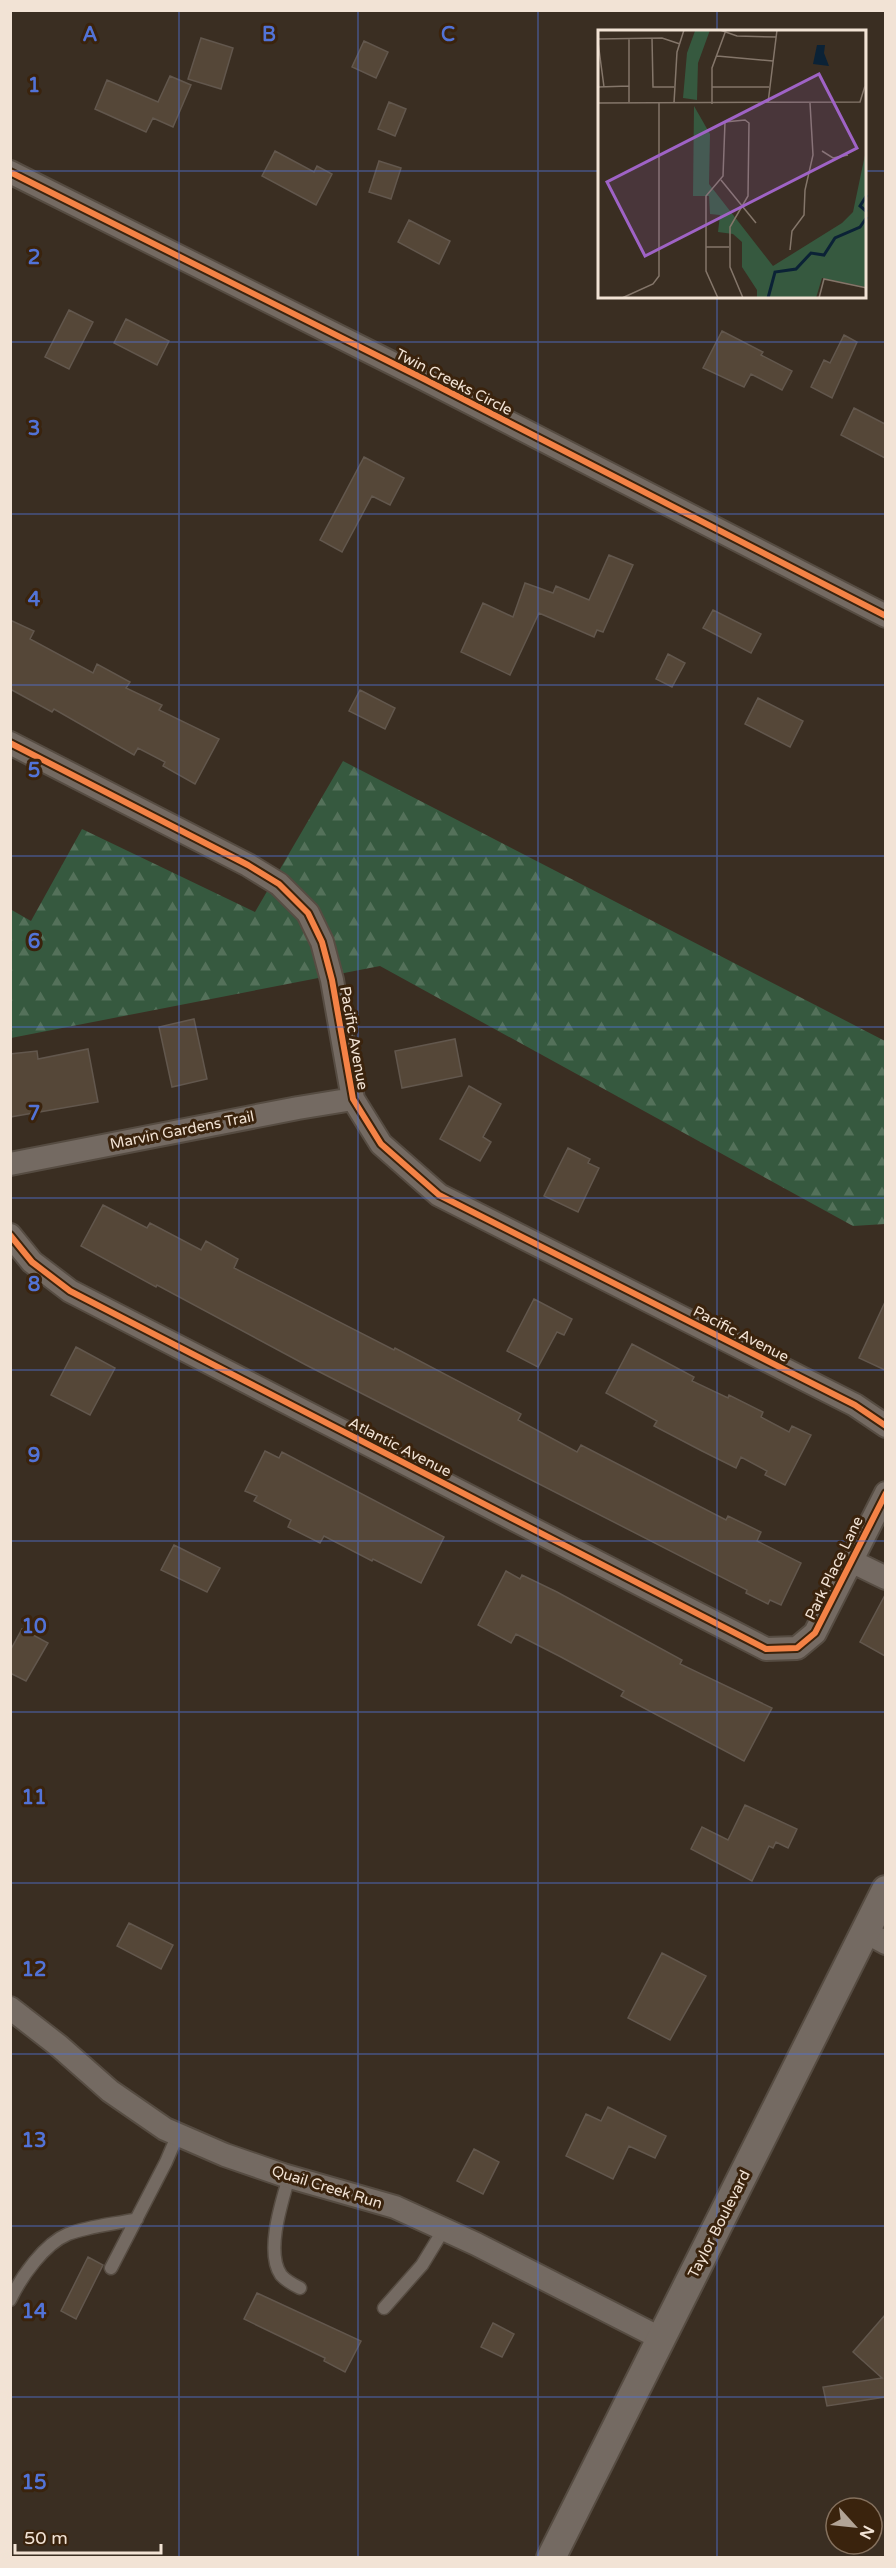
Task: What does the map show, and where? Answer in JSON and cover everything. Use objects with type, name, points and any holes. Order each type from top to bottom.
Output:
[{"type":"street","name":"Twin Creeks Circle","points":[[10,172],[424,380],[885,616]]},
{"type":"street","name":"Pacific Avenue","points":[[10,743],[248,865],[279,884],[308,913],[322,942],[332,980],[353,1099],[381,1144],[439,1195],[855,1405],[885,1426]]},
{"type":"street","name":"Marvin Gardens Trail","points":[[10,1164],[353,1099]]},
{"type":"street","name":"Atlantic Avenue","points":[[10,1235],[32,1262],[70,1291],[766,1649],[796,1648]]},
{"type":"street","name":"Park Place Lane","points":[[796,1648],[815,1633],[851,1560],[877,1532],[885,1493]]},
{"type":"street","points":[[851,1560],[885,1578]]},
{"type":"street","name":"Taylor Boulevard","points":[[551,2558],[662,2339],[875,1937],[885,1890]]},
{"type":"street","name":"Quail Creek Run","points":[[10,2008],[59,2046],[110,2091],[145,2116],[178,2134],[225,2155],[290,2177],[396,2207],[662,2339]]},
{"type":"lane","points":[[111,2268],[178,2134]]},
{"type":"lane","points":[[290,2177],[278,2219],[276,2261],[279,2273],[300,2288]]},
{"type":"lane","points":[[10,2300],[18,2284],[39,2256],[67,2234],[137,2220]]},
{"type":"lane","points":[[384,2308],[422,2265],[444,2229]]},
{"type":"green space","points":[[343,761],[885,1041],[885,1224],[853,1226],[380,966],[11,1038],[10,909],[31,921],[82,829],[255,912]]},
{"type":"building","points":[[201,38],[233,48],[221,89],[188,79]]},
{"type":"building","points":[[364,41],[388,52],[376,78],[352,67]]},
{"type":"building","points":[[170,76],[191,85],[173,127],[153,118],[146,132],[95,109],[107,80],[158,102]]},
{"type":"building","points":[[389,102],[406,109],[395,136],[378,129]]},
{"type":"building","points":[[275,151],[314,172],[317,166],[332,174],[316,205],[262,176]]},
{"type":"building","points":[[379,161],[401,168],[391,199],[369,192]]},
{"type":"building","points":[[409,220],[450,241],[439,264],[398,242]]},
{"type":"building","points":[[69,310],[93,322],[69,369],[45,357]]},
{"type":"building","points":[[126,319],[169,341],[157,365],[114,343]]},
{"type":"building","points":[[722,331],[763,352],[761,355],[792,371],[782,390],[751,374],[744,387],[703,368]]},
{"type":"building","points":[[844,335],[857,342],[832,398],[811,387],[824,360],[830,363]]},
{"type":"building","points":[[854,408],[885,424],[885,458],[841,435]]},
{"type":"building","points":[[364,457],[404,478],[390,505],[372,496],[342,552],[320,540]]},
{"type":"building","points":[[609,555],[633,565],[603,632],[597,630],[594,637],[539,613],[510,675],[461,652],[483,603],[513,617],[525,583],[553,593],[556,586],[589,600]]},
{"type":"building","points":[[713,610],[761,634],[751,653],[703,628]]},
{"type":"building","points":[[10,620],[34,631],[30,639],[93,673],[97,664],[130,682],[126,688],[162,705],[159,710],[219,739],[195,784],[163,766],[165,762],[138,748],[134,755],[54,709],[52,712],[10,689]]},
{"type":"building","points":[[668,654],[685,663],[672,687],[656,679]]},
{"type":"building","points":[[360,690],[395,708],[385,729],[349,711]]},
{"type":"building","points":[[758,698],[803,721],[790,747],[745,724]]},
{"type":"building","points":[[194,1019],[207,1079],[172,1087],[159,1027]]},
{"type":"building","points":[[455,1039],[462,1076],[402,1088],[395,1051]]},
{"type":"building","points":[[88,1049],[98,1102],[10,1117],[10,1054],[37,1051],[38,1059]]},
{"type":"building","points":[[469,1086],[501,1104],[483,1137],[491,1142],[480,1161],[440,1139]]},
{"type":"building","points":[[568,1148],[590,1159],[588,1163],[599,1168],[578,1212],[544,1196]]},
{"type":"building","points":[[103,1205],[147,1228],[150,1223],[201,1250],[206,1241],[238,1259],[234,1268],[521,1414],[518,1420],[577,1452],[581,1445],[726,1520],[728,1516],[761,1532],[757,1541],[801,1563],[781,1605],[770,1600],[768,1604],[746,1593],[747,1590],[306,1365],[81,1246]]},
{"type":"building","points":[[534,1299],[572,1319],[564,1335],[557,1332],[538,1367],[507,1351]]},
{"type":"building","points":[[885,1302],[885,1370],[859,1358]]},
{"type":"building","points":[[632,1344],[694,1377],[692,1381],[728,1398],[729,1395],[763,1412],[761,1417],[789,1432],[792,1426],[811,1435],[785,1485],[765,1475],[767,1471],[741,1457],[736,1468],[702,1451],[654,1426],[657,1421],[606,1393]]},
{"type":"building","points":[[76,1347],[115,1368],[90,1415],[51,1395]]},
{"type":"building","points":[[265,1451],[279,1458],[282,1452],[444,1537],[421,1583],[324,1536],[320,1543],[288,1527],[291,1520],[254,1501],[257,1496],[245,1491]]},
{"type":"building","points":[[174,1545],[220,1568],[207,1592],[161,1570]]},
{"type":"building","points":[[506,1571],[520,1579],[522,1575],[557,1592],[682,1660],[680,1664],[772,1708],[744,1761],[621,1696],[624,1691],[561,1657],[516,1634],[511,1643],[478,1625]]},
{"type":"building","points":[[885,1595],[885,1656],[860,1642]]},
{"type":"building","points":[[22,1629],[48,1643],[26,1681],[10,1673],[10,1651]]},
{"type":"building","points":[[745,1805],[797,1829],[788,1848],[776,1842],[773,1848],[769,1846],[752,1881],[691,1849],[702,1827],[728,1840]]},
{"type":"building","points":[[129,1923],[173,1945],[161,1969],[117,1946]]},
{"type":"building","points":[[662,1953],[706,1976],[670,2040],[628,2018]]},
{"type":"building","points":[[608,2107],[666,2136],[655,2158],[629,2146],[613,2179],[566,2156],[586,2114],[601,2121]]},
{"type":"building","points":[[474,2149],[499,2162],[483,2194],[457,2181]]},
{"type":"building","points":[[88,2257],[103,2265],[76,2319],[61,2311]]},
{"type":"building","points":[[257,2293],[361,2341],[345,2372],[324,2361],[325,2358],[244,2319]]},
{"type":"building","points":[[885,2315],[885,2397],[827,2406],[823,2387],[882,2378],[853,2352]]},
{"type":"building","points":[[493,2323],[514,2334],[502,2357],[481,2347]]},
{"type":"cycle path","points":[[10,172],[424,379],[886,616]]},
{"type":"cycle path","points":[[10,743],[248,865],[279,884],[308,913],[322,942],[332,980],[353,1099],[381,1144],[439,1195],[855,1405],[886,1426]]},
{"type":"cycle path","points":[[10,1235],[32,1262],[70,1291],[766,1649],[797,1648],[815,1633],[886,1493]]}]
